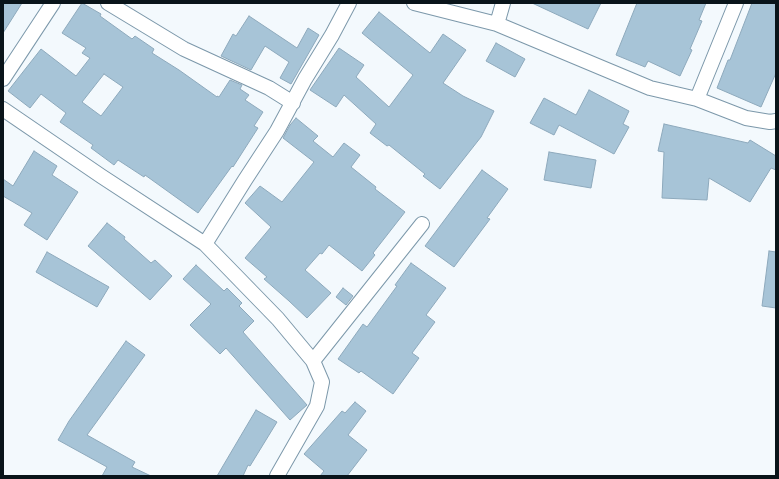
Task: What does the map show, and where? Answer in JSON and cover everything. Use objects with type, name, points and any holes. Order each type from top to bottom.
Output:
[{"type":"street","points":[[3,78],[53,3]]},
{"type":"street","points":[[108,3],[184,49],[269,88],[293,103]]},
{"type":"street","points":[[205,244],[277,131],[305,78],[332,36],[349,3]]},
{"type":"street","points":[[414,3],[497,24],[650,88],[697,99],[746,118],[770,122],[776,121]]},
{"type":"street","points":[[497,24],[503,3]]},
{"type":"street","points":[[697,99],[736,3]]},
{"type":"street","points":[[3,109],[101,176],[205,244],[278,319],[313,361],[322,382],[317,406],[277,476]]},
{"type":"street","points":[[313,361],[422,224]]},
{"type":"building","points":[[3,3],[22,3],[3,33]]},
{"type":"building","points":[[82,3],[101,14],[100,16],[132,39],[135,36],[154,49],[152,53],[217,97],[219,97],[230,80],[242,85],[240,89],[249,95],[245,100],[263,112],[254,126],[258,128],[233,167],[232,166],[198,213],[145,175],[144,177],[118,160],[114,165],[91,148],[93,145],[60,122],[66,113],[41,94],[30,108],[8,91],[41,49],[76,76],[90,58],[82,53],[86,48],[62,33]],"holes":[[[104,74],[123,87],[101,116],[82,102]]]},
{"type":"building","points":[[532,3],[601,3],[588,29]]},
{"type":"building","points":[[637,3],[706,3],[699,20],[702,21],[690,49],[692,50],[680,76],[648,61],[645,67],[616,55]]},
{"type":"building","points":[[752,3],[776,3],[776,73],[761,107],[717,88],[728,60],[730,60]]},
{"type":"building","points":[[379,12],[430,53],[443,34],[466,50],[443,83],[463,96],[494,111],[481,137],[440,189],[423,176],[425,174],[389,145],[387,146],[370,133],[376,124],[344,95],[336,107],[310,90],[339,48],[364,65],[356,77],[389,107],[413,75],[362,33]]},
{"type":"building","points":[[249,16],[297,48],[308,28],[319,35],[291,84],[280,78],[289,62],[265,46],[251,70],[221,56],[233,34],[236,36]]},
{"type":"building","points":[[496,43],[525,59],[515,77],[486,61]]},
{"type":"building","points":[[589,90],[629,111],[623,124],[629,127],[614,154],[559,125],[554,135],[530,123],[544,98],[576,115]]},
{"type":"building","points":[[296,118],[318,136],[313,141],[333,157],[344,143],[360,155],[351,167],[376,187],[375,189],[405,212],[373,253],[375,255],[362,271],[329,245],[322,254],[320,253],[305,270],[331,293],[307,318],[264,279],[267,277],[245,258],[271,227],[245,203],[260,186],[282,202],[314,162],[283,138],[290,125]]},
{"type":"building","points":[[664,124],[748,143],[750,140],[776,156],[776,170],[771,168],[750,202],[709,178],[707,200],[662,198],[664,152],[658,151]]},
{"type":"building","points":[[34,151],[57,166],[52,175],[78,192],[47,240],[24,225],[32,213],[3,196],[3,179],[13,186]]},
{"type":"building","points":[[549,152],[596,160],[591,188],[544,180]]},
{"type":"building","points":[[482,170],[508,189],[487,218],[490,219],[454,267],[425,246]]},
{"type":"building","points":[[107,223],[125,237],[124,239],[151,263],[155,260],[172,276],[150,300],[88,246]]},
{"type":"building","points":[[769,251],[776,252],[776,308],[762,306]]},
{"type":"building","points":[[47,252],[109,287],[97,307],[36,272]]},
{"type":"building","points":[[411,263],[446,288],[426,315],[435,322],[412,353],[419,358],[393,394],[361,371],[359,373],[338,359],[363,324],[367,327],[397,286],[395,285]]},
{"type":"building","points":[[196,265],[224,291],[227,288],[242,303],[239,306],[254,321],[243,332],[307,405],[290,420],[226,348],[220,354],[190,325],[211,304],[183,279]]},
{"type":"building","points":[[343,288],[353,296],[346,305],[336,297]]},
{"type":"building","points":[[126,341],[145,355],[87,435],[135,462],[132,467],[151,476],[102,476],[107,467],[58,440],[69,421]]},
{"type":"building","points":[[355,402],[366,411],[348,435],[367,450],[347,476],[320,476],[324,471],[304,454],[342,411],[345,413]]},
{"type":"building","points":[[256,410],[277,422],[250,466],[248,465],[243,476],[217,476]]}]
